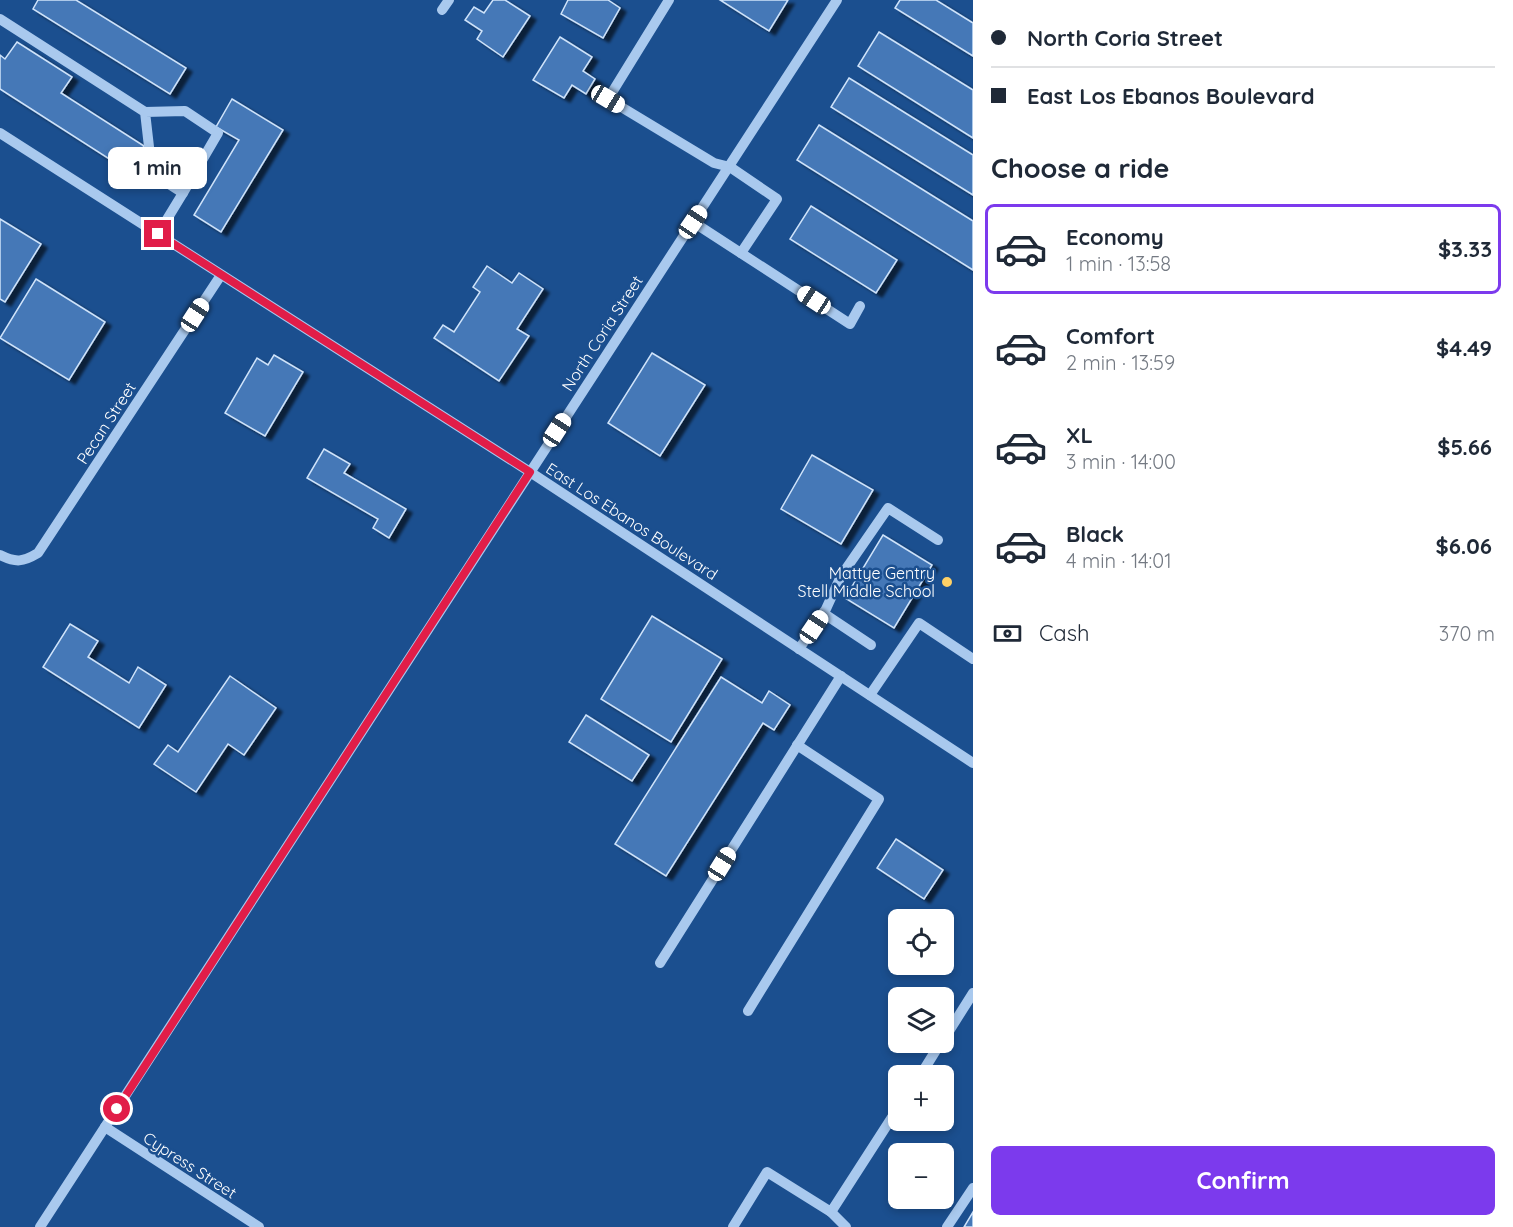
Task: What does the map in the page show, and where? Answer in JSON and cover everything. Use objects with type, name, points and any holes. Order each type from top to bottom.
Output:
[{"type":"street","points":[[442,10],[449,0]]},
{"type":"street","points":[[669,0],[608,99],[714,163],[730,167],[777,199],[741,253]]},
{"type":"street","name":"North Coria Street","points":[[40,1227],[837,0]]},
{"type":"street","points":[[0,19],[145,112],[185,111],[218,133],[158,234]]},
{"type":"street","points":[[145,112],[152,173],[183,193]]},
{"type":"street","name":"East Los Ebanos Boulevard","points":[[0,133],[530,472],[973,763]]},
{"type":"street","points":[[693,222],[850,324],[860,306]]},
{"type":"street","name":"Pecan Street","points":[[0,555],[10,560],[25,561],[38,553],[221,275]]},
{"type":"street","points":[[799,649],[823,613],[841,576],[888,508],[938,540]]},
{"type":"street","points":[[823,613],[871,645]]},
{"type":"street","points":[[870,695],[919,623],[973,659]]},
{"type":"street","points":[[660,963],[841,676]]},
{"type":"street","points":[[747,1011],[879,799],[797,745]]},
{"type":"street","points":[[954,1022],[973,993]]},
{"type":"street","points":[[831,1212],[888,1124]]},
{"type":"street","name":"Cypress Street","points":[[105,1127],[259,1227]]},
{"type":"street","points":[[733,1227],[767,1172],[831,1212],[846,1227]]},
{"type":"street","points":[[947,1227],[973,1188]]},
{"type":"building","points":[[38,0],[76,0],[186,68],[170,94],[33,9]]},
{"type":"building","points":[[493,0],[505,0],[530,16],[503,57],[477,39],[482,31],[465,20],[474,7],[484,13]]},
{"type":"building","points":[[568,0],[608,0],[620,8],[603,38],[561,14]]},
{"type":"building","points":[[720,0],[788,0],[769,31]]},
{"type":"building","points":[[900,0],[936,0],[973,23],[973,56],[895,8]]},
{"type":"building","points":[[879,32],[973,90],[973,138],[858,66]]},
{"type":"building","points":[[560,37],[592,57],[583,71],[595,79],[586,94],[572,85],[564,98],[533,80]]},
{"type":"building","points":[[17,42],[72,77],[61,93],[144,146],[128,171],[0,89],[0,55],[5,59]]},
{"type":"building","points":[[849,78],[973,155],[973,195],[831,107]]},
{"type":"building","points":[[232,99],[283,130],[221,232],[194,215],[239,140],[216,127]]},
{"type":"building","points":[[819,125],[973,221],[973,270],[797,160]]},
{"type":"building","points":[[811,206],[897,260],[876,293],[790,239]]},
{"type":"building","points":[[0,219],[41,244],[5,302],[0,299]]},
{"type":"building","points":[[487,266],[512,283],[519,273],[543,289],[517,329],[529,336],[499,381],[434,338],[443,325],[454,332],[480,292],[473,287]]},
{"type":"building","points":[[36,279],[105,322],[69,380],[0,338]]},
{"type":"building","points":[[652,353],[705,385],[660,456],[608,423]]},
{"type":"building","points":[[274,355],[303,372],[265,436],[225,413],[257,358],[268,365]]},
{"type":"building","points":[[324,449],[350,464],[344,473],[406,509],[389,538],[373,528],[378,519],[307,478]]},
{"type":"building","points":[[812,455],[873,490],[841,544],[781,509]]},
{"type":"building","points":[[883,535],[932,565],[894,628],[845,598]]},
{"type":"building","points":[[652,616],[722,659],[671,742],[601,699]]},
{"type":"building","points":[[70,624],[98,641],[88,657],[129,683],[138,667],[166,685],[139,728],[43,667]]},
{"type":"building","points":[[230,676],[276,708],[244,755],[228,744],[196,792],[154,764],[168,745],[178,752]]},
{"type":"building","points":[[721,677],[762,703],[769,691],[790,705],[774,730],[763,723],[666,876],[615,844]]},
{"type":"building","points":[[586,715],[649,755],[632,781],[569,742]]},
{"type":"building","points":[[896,839],[943,870],[924,899],[877,868]]},
{"type":"building","points":[[973,1212],[973,1227],[964,1227]]},
{"type":"place","name":"Mattye Gentry Stell Middle School","points":[[947,582]]},
{"type":"route","points":[[117,1109],[530,472],[158,234]]}]
